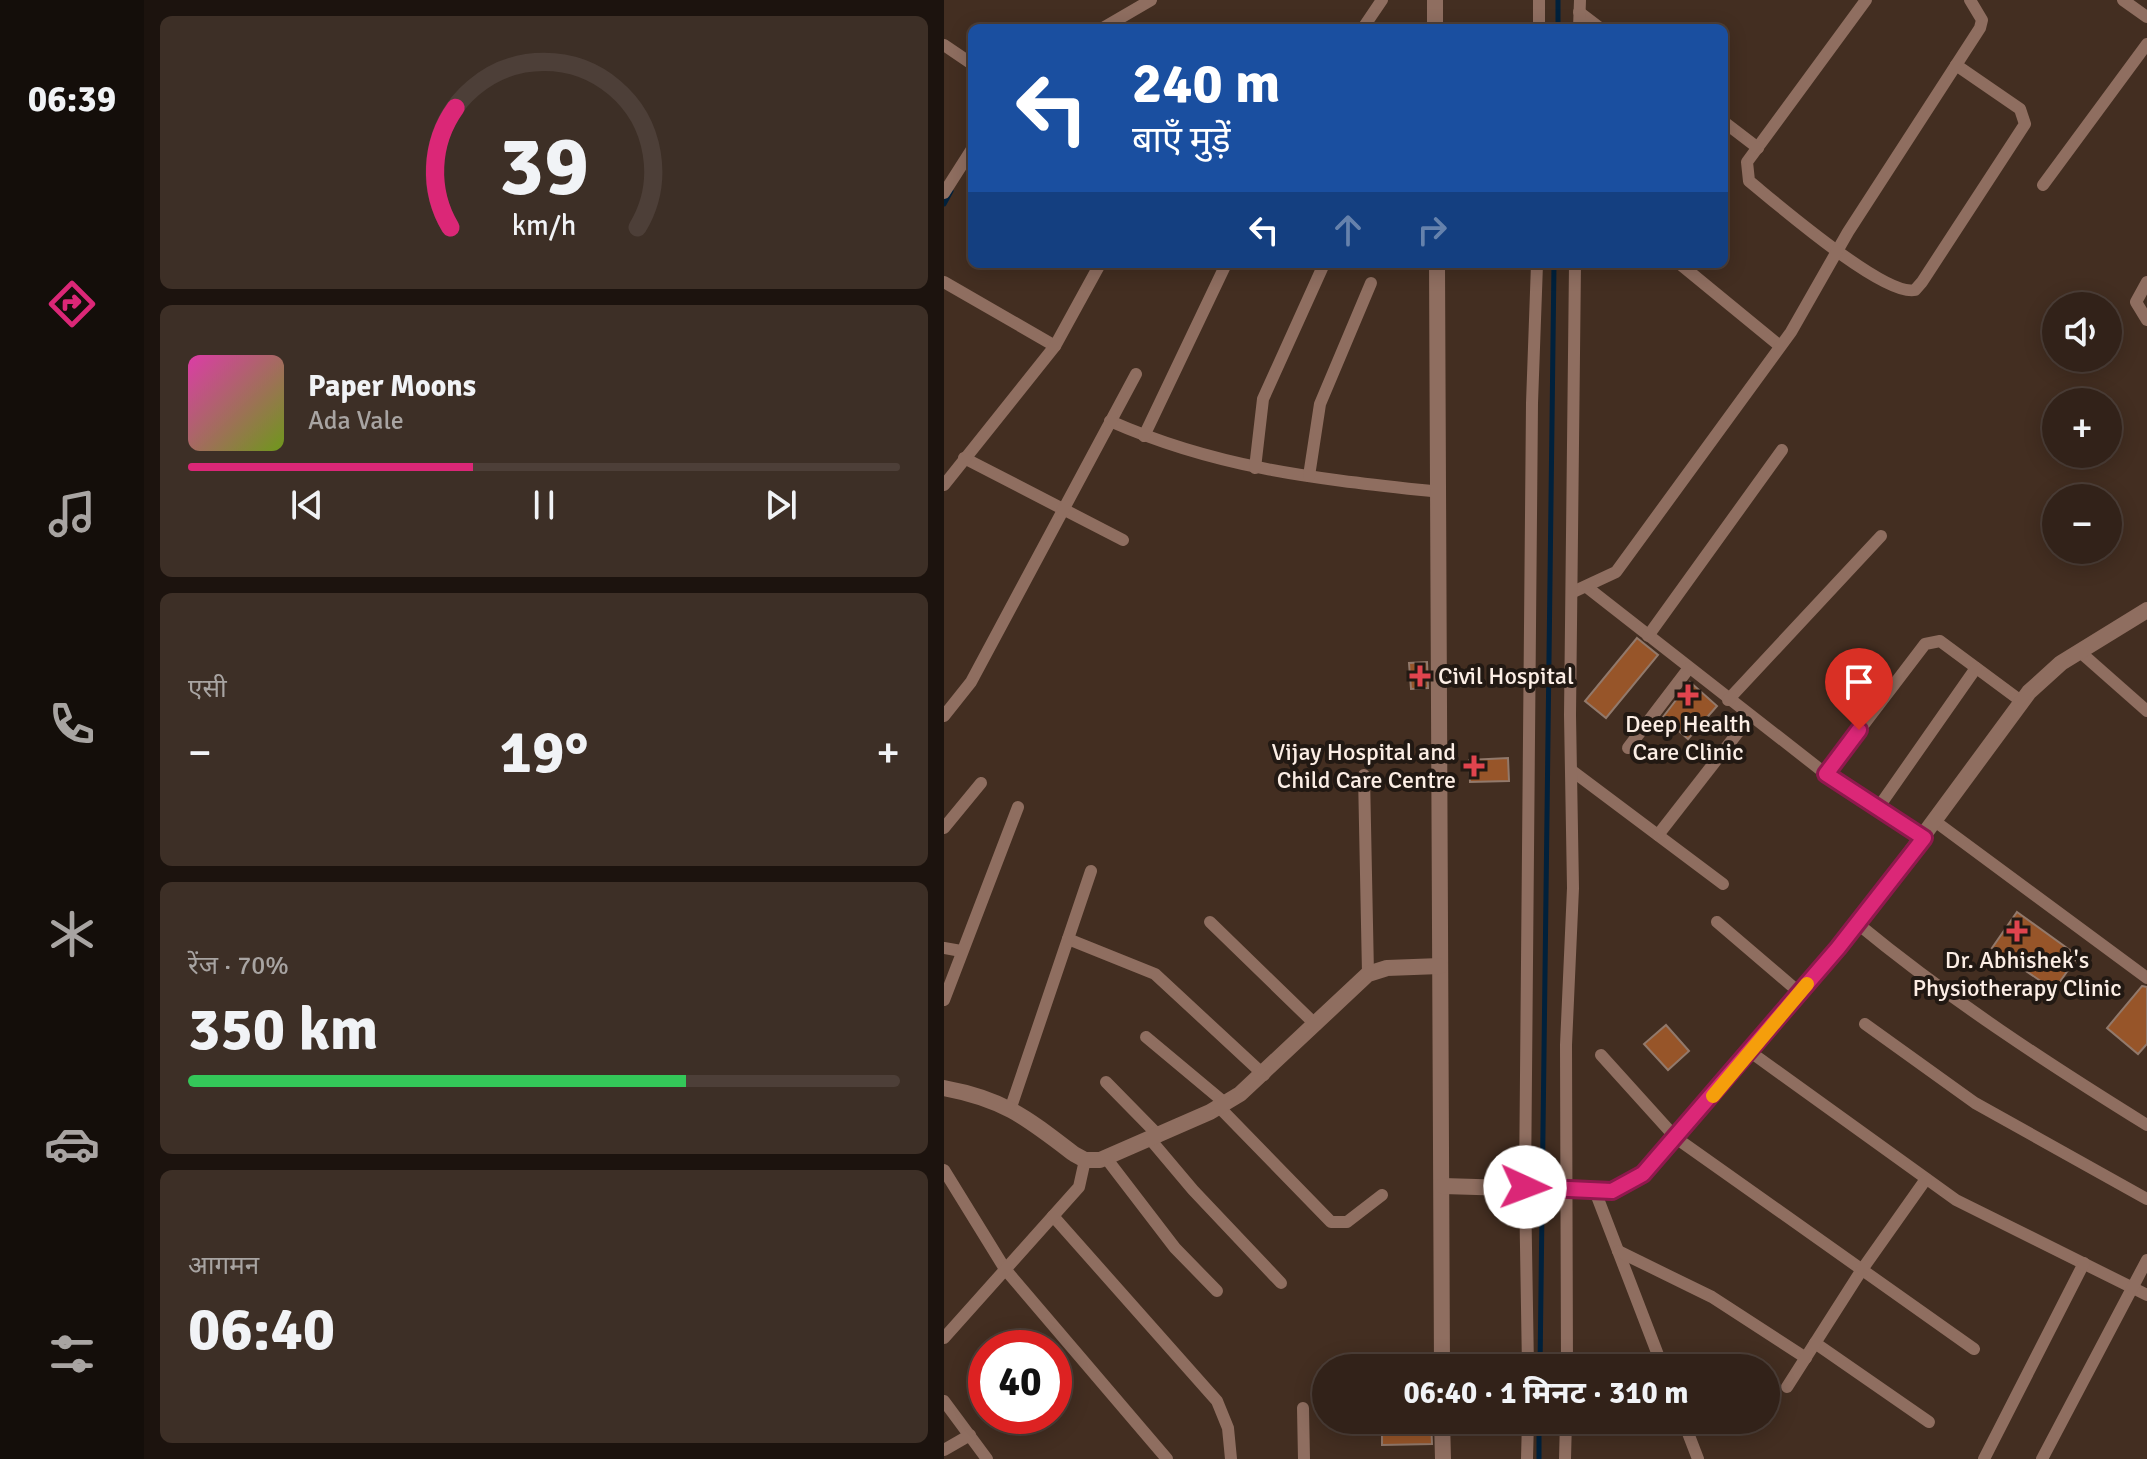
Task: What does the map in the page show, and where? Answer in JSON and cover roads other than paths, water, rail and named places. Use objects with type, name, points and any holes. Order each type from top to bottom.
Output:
[{"type":"street","points":[[1110,24],[1151,0]]},
{"type":"street","points":[[1366,24],[1382,0]]},
{"type":"street","points":[[1435,0],[1435,24]]},
{"type":"street","points":[[1539,0],[1539,24]]},
{"type":"street","points":[[1866,0],[1747,162],[1749,181],[1837,251],[1898,290],[1915,290],[2025,124],[2020,109],[1956,65]]},
{"type":"street","points":[[1573,592],[1588,588],[1616,572],[1780,346],[1980,28],[1982,20],[1970,0]]},
{"type":"street","points":[[2123,0],[2147,17]]},
{"type":"street","points":[[1580,6],[1596,24]]},
{"type":"street","points":[[2043,185],[2147,44]]},
{"type":"street","points":[[944,45],[968,61]]},
{"type":"street","points":[[1728,125],[1758,148]]},
{"type":"street","points":[[944,193],[968,155]]},
{"type":"street","points":[[944,485],[1055,346],[1098,268]]},
{"type":"street","points":[[1144,436],[1224,268]]},
{"type":"street","points":[[1255,468],[1263,399],[1322,268]]},
{"type":"street","points":[[1437,268],[1442,1354]]},
{"type":"street","points":[[1529,1354],[1535,1188],[1532,403],[1537,268]]},
{"type":"street","points":[[1567,1354],[1575,268]]},
{"type":"street","points":[[1685,268],[1780,346]]},
{"type":"street","points":[[944,282],[1055,346]]},
{"type":"street","points":[[2147,282],[2136,302],[2147,320]]},
{"type":"street","points":[[1309,476],[1320,404],[1371,283]]},
{"type":"street","points":[[947,708],[971,682],[1136,374]]},
{"type":"street","points":[[1110,421],[1196,455],[1255,468],[1439,492]]},
{"type":"street","points":[[1648,636],[1782,450]]},
{"type":"street","points":[[964,458],[1123,540]]},
{"type":"street","points":[[1728,700],[1881,536]]},
{"type":"street","points":[[1588,588],[1826,774],[1924,838]]},
{"type":"street","points":[[1443,1186],[1595,1191],[1630,1184],[1676,1138],[1858,924],[1936,822],[2021,701],[2079,651],[2147,610]]},
{"type":"street","points":[[1826,774],[1925,644],[1940,641],[2021,701]]},
{"type":"street","points":[[2079,651],[2147,711]]},
{"type":"street","points":[[1628,748],[1689,668]]},
{"type":"street","points":[[1878,808],[1976,668]]},
{"type":"street","points":[[1658,835],[1750,717]]},
{"type":"street","points":[[1571,770],[1723,884]]},
{"type":"street","points":[[1364,775],[1368,974]]},
{"type":"street","points":[[944,828],[981,783]]},
{"type":"street","points":[[944,1000],[1018,807]]},
{"type":"street","points":[[1936,822],[2147,978]]},
{"type":"street","points":[[1011,1107],[1091,871]]},
{"type":"street","points":[[1210,922],[1316,1025]]},
{"type":"street","points":[[1717,922],[1800,993]]},
{"type":"street","points":[[1858,924],[1916,971],[2045,1062],[2147,1125]]},
{"type":"street","points":[[1068,939],[1155,974],[1264,1075]]},
{"type":"street","points":[[944,948],[961,951]]},
{"type":"street","points":[[944,1088],[1011,1107],[1085,1160],[1106,1158],[1222,1105],[1264,1075],[1368,974],[1387,968],[1440,966]]},
{"type":"street","points":[[1865,1024],[1975,1103],[2147,1199]]},
{"type":"street","points":[[1146,1037],[1222,1105],[1331,1222],[1347,1222],[1382,1195]]},
{"type":"street","points":[[1749,1051],[1969,1207],[2147,1295]]},
{"type":"street","points":[[1601,1055],[1676,1138],[1974,1349]]},
{"type":"street","points":[[1106,1082],[1193,1190],[1281,1283]]},
{"type":"street","points":[[1106,1158],[1175,1248],[1217,1291]]},
{"type":"street","points":[[944,1338],[1083,1180],[1085,1160]]},
{"type":"street","points":[[944,1170],[1005,1269],[1167,1459]]},
{"type":"street","points":[[1787,1387],[1861,1271],[1926,1179]]},
{"type":"street","points":[[1595,1191],[1658,1354]]},
{"type":"street","points":[[1053,1216],[1217,1401],[1228,1428],[1231,1459]]},
{"type":"street","points":[[1618,1251],[1712,1297],[1806,1358]]},
{"type":"street","points":[[2042,1459],[2147,1260]]},
{"type":"street","points":[[1984,1459],[2084,1263]]},
{"type":"street","points":[[1815,1343],[1929,1422]]},
{"type":"street","points":[[944,1401],[987,1459]]},
{"type":"street","points":[[1303,1408],[1304,1459]]},
{"type":"street","points":[[1442,1434],[1443,1459]]},
{"type":"street","points":[[1527,1459],[1528,1434]]},
{"type":"street","points":[[1565,1459],[1566,1434]]},
{"type":"street","points":[[1688,1434],[1698,1459]]},
{"type":"street","points":[[944,1450],[970,1435]]},
{"type":"waterway","points":[[1558,0],[1558,24]]},
{"type":"waterway","points":[[944,204],[951,191]]},
{"type":"waterway","points":[[1540,1354],[1554,268]]},
{"type":"waterway","points":[[1539,1434],[1539,1459]]},
{"type":"place","name":"Civil Hospital","points":[[1420,676]]},
{"type":"place","name":"Deep Health Care Clinic","points":[[1688,695]]},
{"type":"place","name":"Vijay Hospital and Child Care Centre","points":[[1474,766]]},
{"type":"place","name":"Dr. Abhishek's Physiotherapy Clinic","points":[[2017,931]]}]
